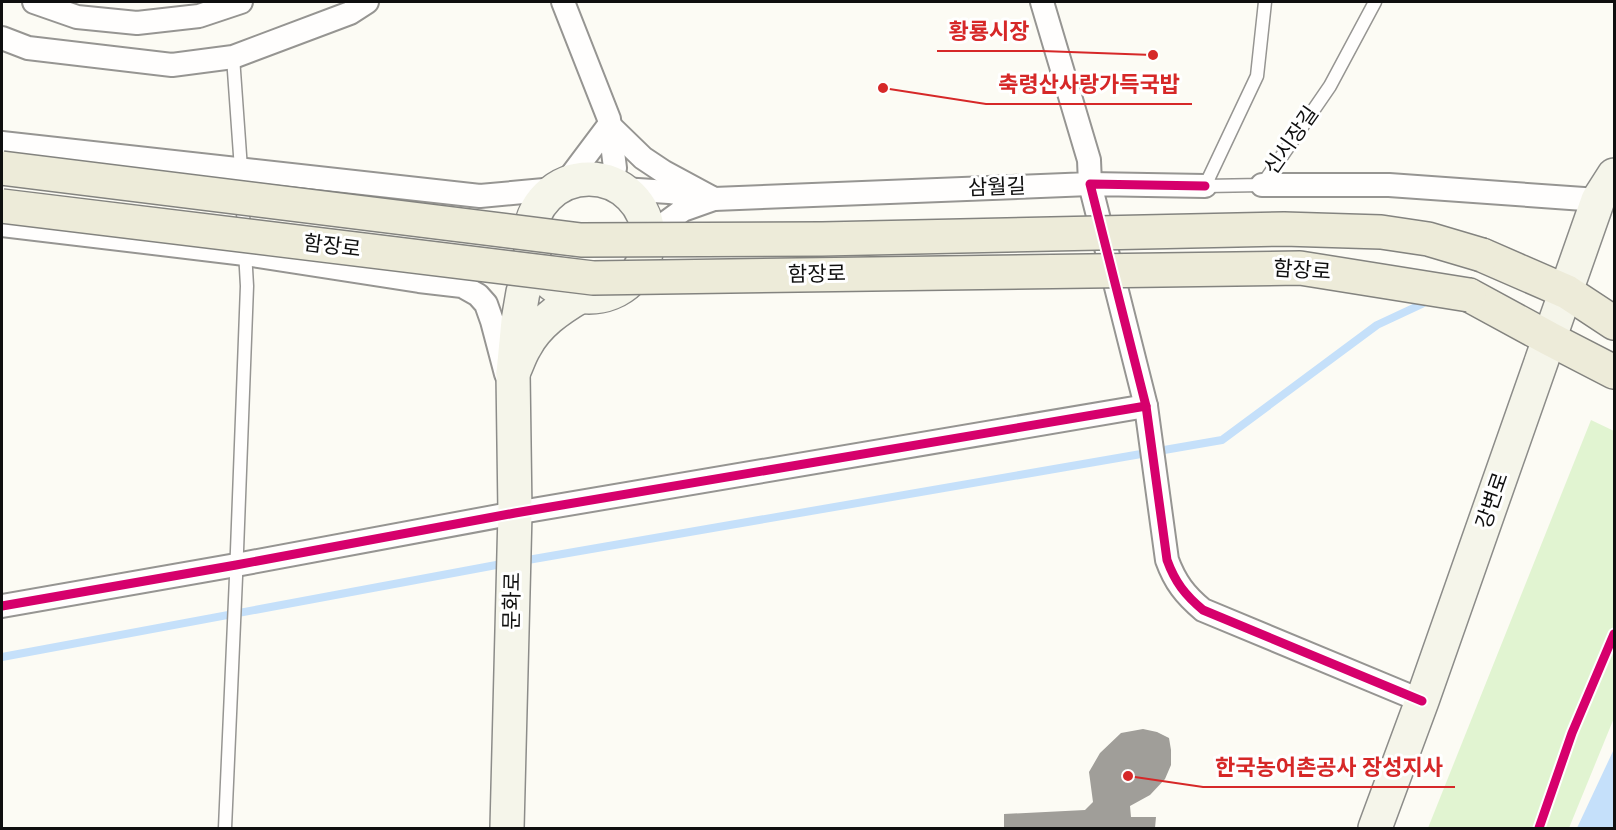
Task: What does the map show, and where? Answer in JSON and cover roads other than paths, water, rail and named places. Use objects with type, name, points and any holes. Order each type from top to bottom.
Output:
[{"type":"main road","name":"함장로","points":[[2,168],[581,240],[834,238],[1284,229],[1381,232],[1428,239],[1482,255],[1566,292],[1614,323]]},
{"type":"main road","name":"함장로","points":[[2,206],[593,278],[1300,268],[1469,295],[1614,372]]},
{"type":"street","points":[[34,2],[77,17],[137,23],[199,16],[241,2]]},
{"type":"street","points":[[2,38],[28,48],[172,65],[233,57],[350,13],[367,2]]},
{"type":"street","points":[[564,2],[609,119],[617,185],[629,193],[642,209],[649,228],[649,249],[641,268],[628,284],[609,294],[589,298],[570,295],[554,286],[540,273],[532,256],[529,237],[533,219],[541,202],[572,181],[591,178],[617,185],[714,199]]},
{"type":"street","points":[[1042,2],[1089,160],[1090,184],[1146,408],[1167,560],[1173,574],[1186,596],[1203,610],[1422,701]]},
{"type":"street","points":[[2,143],[480,196],[560,187],[609,125]]},
{"type":"street","points":[[609,125],[643,158],[714,199]]},
{"type":"street","name":"삼월길","points":[[714,199],[1090,184],[1205,186]]},
{"type":"street","points":[[1262,185],[1606,188]]},
{"type":"street","name":"강변로","points":[[1375,828],[1566,292],[1606,188]]},
{"type":"street","points":[[649,235],[683,210],[714,199]]},
{"type":"street","points":[[2,225],[245,254],[462,286],[478,295],[486,304],[513,388]]},
{"type":"street","points":[[462,286],[536,263]]},
{"type":"street","name":"문화로","points":[[507,828],[515,519],[513,388],[518,321],[524,292],[536,263]]},
{"type":"street","points":[[622,288],[1115,280]]},
{"type":"street","points":[[513,388],[525,346],[540,327],[561,308],[581,296]]},
{"type":"street","points":[[2,606],[237,571],[515,519],[1146,408]]},
{"type":"lane","points":[[1205,186],[1257,76],[1265,2]]},
{"type":"lane","name":"신시장길","points":[[1205,186],[1262,185],[1330,86],[1376,2]]},
{"type":"lane","points":[[225,828],[247,286],[233,57]]},
{"type":"water","points":[[1614,749],[1614,828],[1577,828]]},
{"type":"waterway","points":[[522,561],[1222,440],[1377,325],[1422,304]]},
{"type":"waterway","points":[[2,657],[507,563]]},
{"type":"place","name":"황룡시장","points":[[1153,55]]},
{"type":"place","name":"축령산사랑가득국밥","points":[[883,88]]},
{"type":"place","name":"한국농어촌공사 장성지사","points":[[1128,776]]}]
